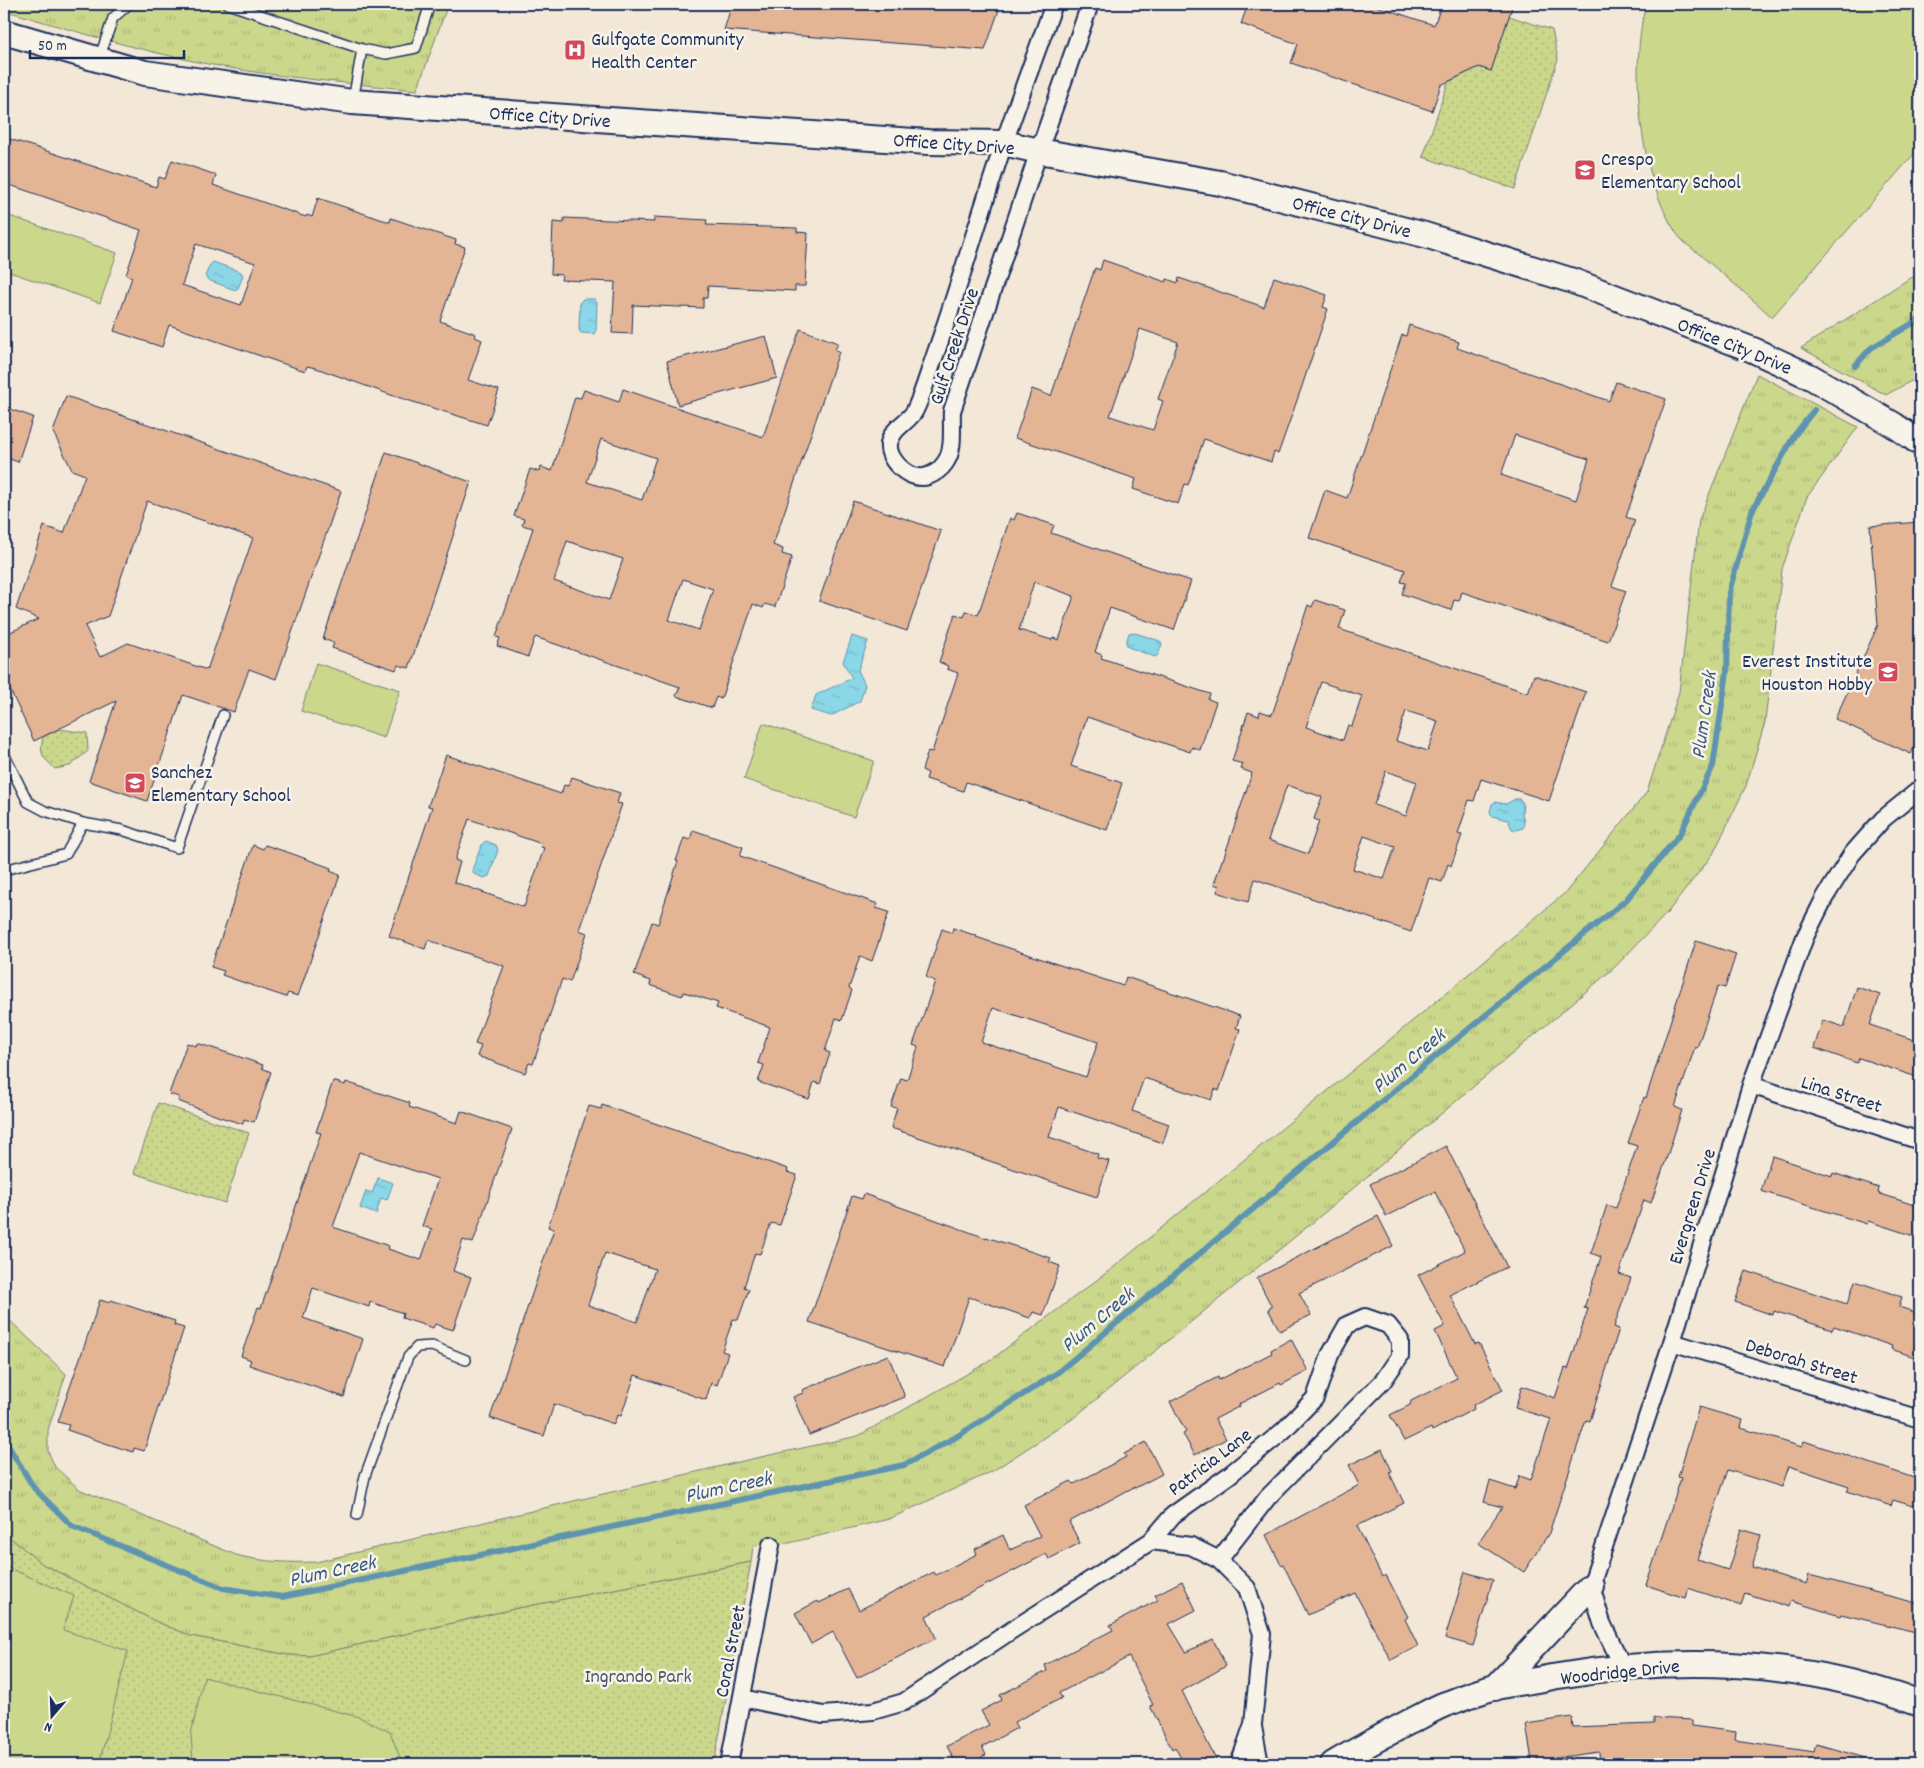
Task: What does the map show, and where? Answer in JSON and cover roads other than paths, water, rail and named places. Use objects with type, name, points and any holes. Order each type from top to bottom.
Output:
[{"type":"street","name":"Gulf Creek Drive","points":[[1054,4],[1004,143],[914,413],[898,428],[889,446],[892,458],[900,467],[911,474],[924,477],[938,472],[948,458],[951,445],[952,411],[1090,4]]},
{"type":"street","name":"Office City Drive","points":[[4,32],[145,74],[352,102],[928,142],[1004,143],[1237,187],[1392,225],[1573,281],[1752,350],[1805,374],[1894,425],[1920,443]]},
{"type":"street","name":"Evergreen Drive","points":[[1590,1586],[1672,1342],[1751,1085],[1804,938],[1825,897],[1852,854],[1883,819],[1918,793]]},
{"type":"street","name":"Lina Street","points":[[1751,1085],[1920,1141]]},
{"type":"street","name":"Patricia Lane","points":[[742,1698],[824,1715],[873,1710],[904,1702],[1151,1541],[1173,1515],[1228,1476],[1283,1431],[1315,1398],[1330,1355],[1346,1325],[1365,1317],[1388,1325],[1400,1340],[1400,1356],[1383,1381],[1268,1496],[1219,1560]]},
{"type":"street","name":"Deborah Street","points":[[1672,1342],[1920,1419]]},
{"type":"street","points":[[1151,1541],[1191,1546],[1219,1560],[1247,1588],[1262,1634],[1252,1724],[1239,1764]]},
{"type":"street","name":"Coral Street","points":[[729,1764],[771,1545]]},
{"type":"street","points":[[1495,1688],[1590,1586],[1602,1623],[1623,1667]]},
{"type":"street","name":"Woodridge Drive","points":[[1333,1764],[1367,1744],[1441,1706],[1495,1688],[1582,1672],[1623,1667],[1683,1664],[1746,1665],[1822,1675],[1888,1692],[1920,1704]]},
{"type":"street","points":[[1252,1724],[1260,1764]]},
{"type":"lane","points":[[99,60],[113,18],[129,4]]},
{"type":"lane","points":[[228,4],[362,49],[386,54],[416,48],[430,4]]},
{"type":"lane","points":[[352,102],[362,49]]},
{"type":"lane","points":[[4,754],[28,802],[45,811],[83,823],[122,830],[177,848],[223,716]]},
{"type":"lane","points":[[4,870],[66,854],[83,823]]},
{"type":"lane","points":[[357,1515],[365,1476],[408,1357],[417,1347],[432,1346],[466,1360]]},
{"type":"water","points":[[213,262],[241,272],[243,276],[238,288],[235,290],[208,280],[205,276]]},
{"type":"water","points":[[583,299],[595,299],[597,303],[596,330],[594,334],[581,333],[579,330],[580,302]]},
{"type":"water","points":[[1132,632],[1160,641],[1162,644],[1158,655],[1155,657],[1128,647],[1126,643],[1129,633]]},
{"type":"water","points":[[852,636],[868,641],[858,670],[865,685],[860,701],[831,716],[811,710],[816,695],[852,678],[843,662]]},
{"type":"water","points":[[1515,799],[1520,799],[1523,803],[1524,823],[1523,828],[1516,830],[1512,829],[1508,820],[1492,816],[1490,812],[1492,804],[1495,802],[1506,804]]},
{"type":"water","points":[[486,841],[496,845],[498,850],[489,876],[484,878],[474,874],[472,870],[482,844]]},
{"type":"water","points":[[378,1178],[393,1183],[387,1200],[381,1198],[376,1214],[360,1208],[366,1191],[372,1193]]},
{"type":"waterway","name":"Plum Creek","points":[[1855,366],[1871,348],[1920,319]]},
{"type":"waterway","name":"Plum Creek","points":[[4,1439],[34,1488],[72,1526],[223,1588],[282,1597],[904,1465],[956,1437],[1057,1373],[1419,1070],[1626,900],[1680,834],[1713,766],[1727,672],[1729,592],[1752,511],[1794,436],[1814,410]]},
{"type":"place","name":"Gulfgate Community Health Center","points":[[575,50]]},
{"type":"place","name":"Crespo Elementary School","points":[[1585,170]]},
{"type":"place","name":"Everest Institute Houston Hobby","points":[[1888,672]]},
{"type":"place","name":"Sanchez Elementary School","points":[[135,783]]},
{"type":"park label","name":"Ingrando Park","points":[[638,1675]]}]
